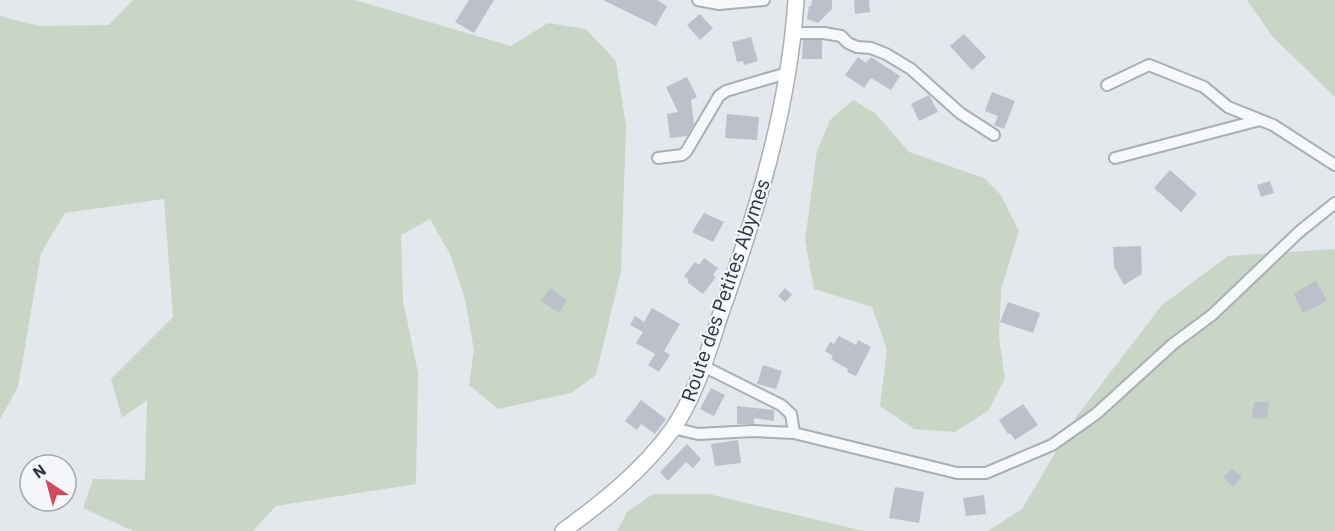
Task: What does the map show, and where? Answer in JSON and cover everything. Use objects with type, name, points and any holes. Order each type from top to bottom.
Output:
[{"type":"main road","name":"Route des Petites Abymes","points":[[562,531],[605,500],[633,476],[673,428],[703,366],[763,188],[780,116],[794,33],[796,0]]},
{"type":"street","points":[[698,0],[719,4],[764,0]]},
{"type":"street","points":[[794,33],[824,33],[842,36],[848,43],[857,47],[871,48],[885,54],[911,69],[960,113],[994,135]]},
{"type":"street","points":[[1107,85],[1149,65],[1204,87],[1228,106],[1273,125],[1335,165]]},
{"type":"street","points":[[658,158],[682,155],[686,152],[719,96],[726,91],[787,73]]},
{"type":"street","points":[[1115,158],[1260,120]]},
{"type":"street","points":[[673,428],[698,434],[794,433],[957,473],[986,473],[1052,445],[1096,414],[1173,344],[1212,315],[1299,232],[1335,203]]},
{"type":"street","points":[[703,366],[781,405],[791,414],[794,433]]},
{"type":"green space","points":[[133,0],[355,0],[511,46],[548,23],[586,29],[616,61],[626,126],[621,271],[596,375],[571,393],[498,409],[469,385],[474,350],[465,299],[450,254],[430,219],[401,235],[403,300],[418,373],[416,484],[276,506],[253,531],[133,531],[83,508],[93,479],[145,480],[147,400],[122,418],[111,379],[173,317],[164,199],[65,213],[41,253],[18,387],[0,419],[0,16],[39,26],[109,25]]},
{"type":"green space","points":[[1247,0],[1335,0],[1335,97],[1272,36]]},
{"type":"green space","points":[[853,100],[875,113],[909,152],[984,178],[1001,195],[1019,231],[1001,289],[999,338],[1005,378],[989,410],[955,432],[914,429],[880,406],[887,350],[872,307],[814,289],[805,240],[817,151],[830,120]]},
{"type":"green space","points":[[1335,249],[1335,531],[988,531],[1022,509],[1077,416],[1162,305],[1228,256]]},
{"type":"green space","points":[[653,494],[708,494],[864,531],[617,531],[627,512]]},
{"type":"building","points":[[469,0],[494,0],[474,33],[455,22]]},
{"type":"building","points":[[603,0],[657,0],[667,6],[656,26]]},
{"type":"building","points":[[812,0],[832,0],[832,9],[818,23],[807,19]]},
{"type":"building","points":[[854,0],[869,0],[870,12],[855,14]]},
{"type":"building","points":[[700,14],[713,28],[700,40],[687,25]]},
{"type":"building","points":[[964,34],[986,57],[972,70],[950,46]]},
{"type":"building","points":[[751,37],[758,61],[744,65],[743,61],[737,62],[732,42]]},
{"type":"building","points":[[803,40],[822,40],[822,59],[802,59]]},
{"type":"building","points":[[858,57],[866,63],[871,57],[900,76],[891,90],[871,78],[864,88],[845,75]]},
{"type":"building","points":[[687,77],[697,97],[691,100],[694,124],[687,136],[670,138],[667,114],[678,112],[666,87]]},
{"type":"building","points":[[992,92],[1015,101],[1004,129],[994,125],[998,116],[985,111]]},
{"type":"building","points":[[929,95],[938,112],[919,121],[911,104]]},
{"type":"building","points":[[727,114],[759,117],[757,140],[725,138]]},
{"type":"building","points":[[1170,170],[1197,194],[1181,212],[1154,188]]},
{"type":"building","points":[[1270,181],[1274,193],[1261,197],[1257,185]]},
{"type":"building","points":[[704,213],[724,222],[713,242],[692,232]]},
{"type":"building","points":[[1141,246],[1142,274],[1124,285],[1114,267],[1113,247]]},
{"type":"building","points":[[704,258],[718,268],[713,275],[716,277],[703,294],[687,282],[689,280],[684,276],[695,262],[699,265]]},
{"type":"building","points":[[1316,280],[1327,301],[1303,313],[1294,294]]},
{"type":"building","points":[[550,288],[567,300],[559,313],[541,301]]},
{"type":"building","points":[[785,288],[792,295],[785,302],[778,296]]},
{"type":"building","points":[[1008,302],[1040,313],[1033,333],[1000,322]]},
{"type":"building","points":[[652,308],[680,324],[664,351],[670,355],[659,372],[648,365],[655,354],[636,343],[643,332],[630,325],[635,316],[644,322]]},
{"type":"building","points":[[839,336],[856,345],[858,340],[871,347],[856,376],[847,372],[848,369],[831,359],[833,356],[825,351],[830,342],[834,344]]},
{"type":"building","points":[[763,365],[782,371],[776,389],[757,384]]},
{"type":"building","points":[[711,388],[725,395],[714,416],[700,409]]},
{"type":"building","points":[[641,400],[666,419],[655,434],[641,424],[637,430],[625,421]]},
{"type":"building","points":[[1254,402],[1269,402],[1267,419],[1252,418]]},
{"type":"building","points":[[1023,404],[1038,425],[1015,440],[999,420]]},
{"type":"building","points":[[737,406],[774,410],[774,421],[754,418],[754,424],[737,424]]},
{"type":"building","points":[[738,440],[741,463],[715,466],[711,444]]},
{"type":"building","points":[[687,444],[701,459],[693,468],[686,462],[668,481],[660,472]]},
{"type":"building","points":[[1232,468],[1242,477],[1233,487],[1223,477]]},
{"type":"building","points":[[895,487],[924,492],[919,523],[889,518]]},
{"type":"building","points":[[984,495],[986,514],[966,516],[963,498]]}]
